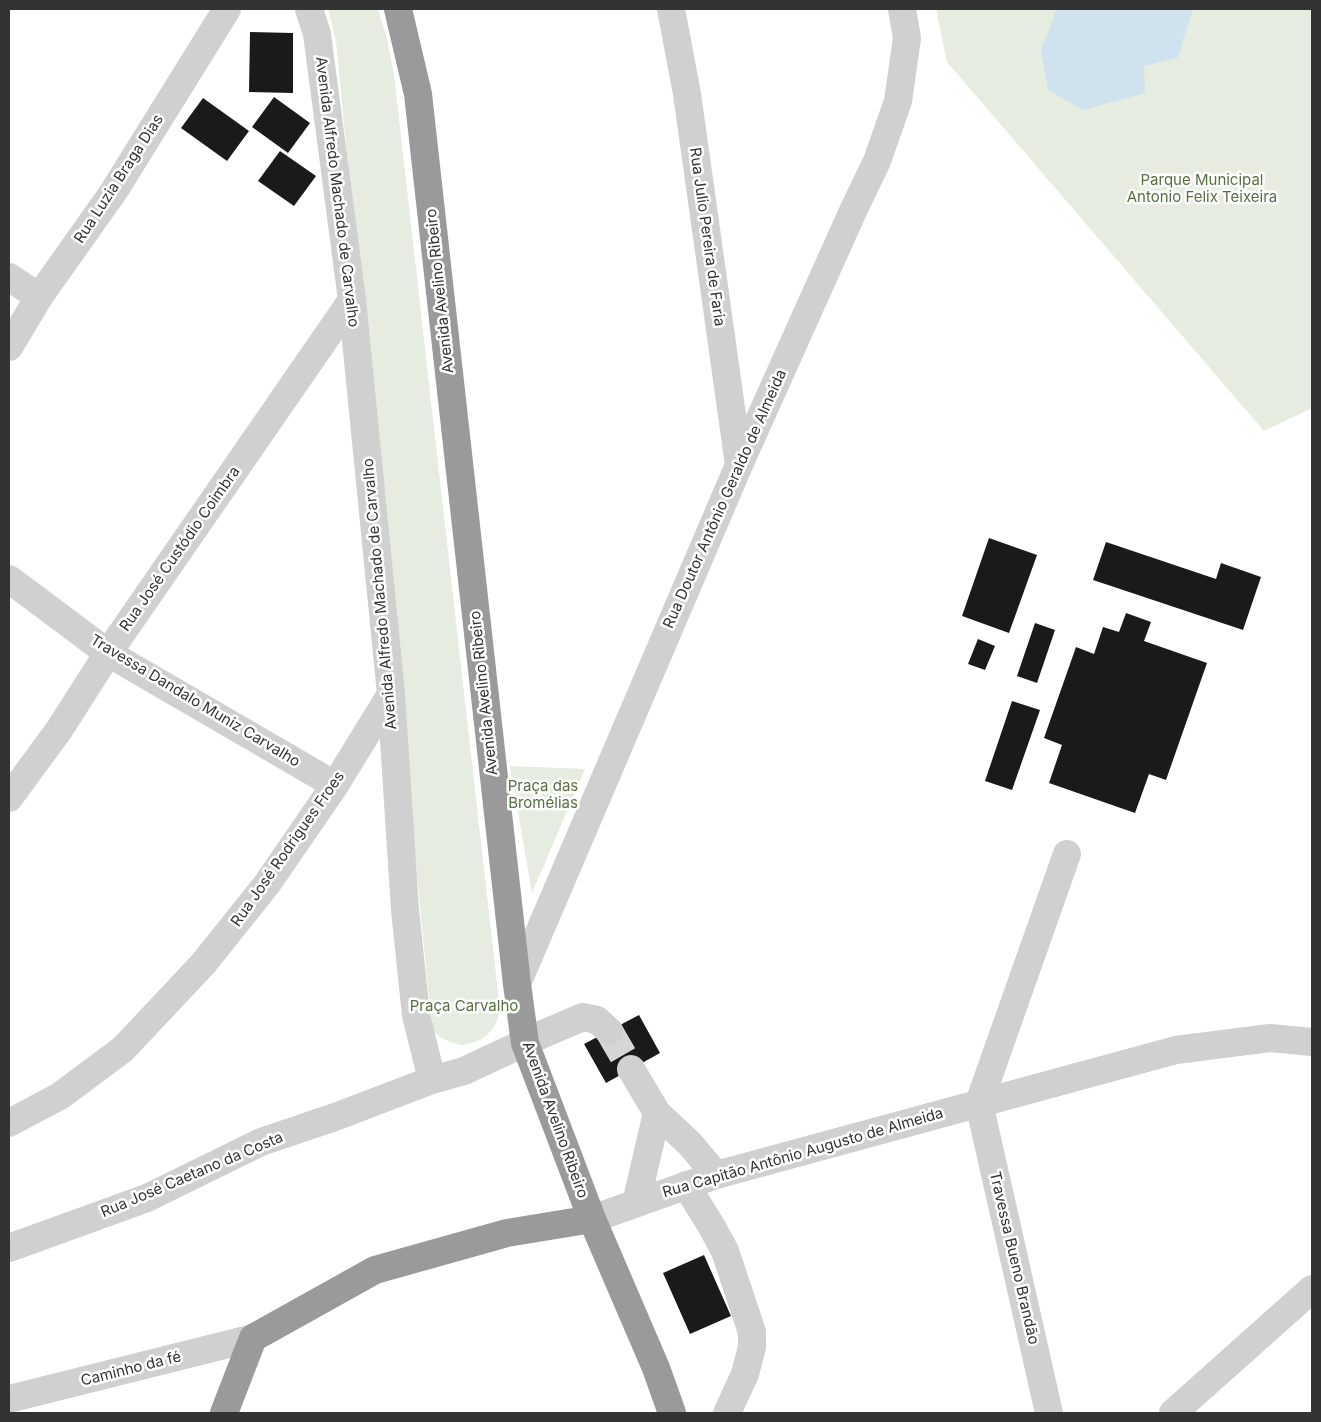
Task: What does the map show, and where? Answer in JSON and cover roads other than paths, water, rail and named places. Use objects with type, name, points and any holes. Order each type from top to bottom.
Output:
[{"type":"highway","name":"Avenida Avelino Ribeiro","points":[[398,9],[418,94],[525,1043],[592,1219],[656,1368],[672,1413]]},
{"type":"highway","name":"Rua Capitão Antônio Augusto de Almeida","points":[[253,1338],[374,1270],[507,1233],[592,1219]]},
{"type":"highway","points":[[224,1413],[253,1338]]},
{"type":"street","name":"Rua Luzia Braga Dias","points":[[9,347],[39,297],[114,191],[227,9]]},
{"type":"street","name":"Avenida Alfredo Machado de Carvalho","points":[[309,9],[317,34],[352,300],[391,694],[405,910],[416,1015],[432,1080]]},
{"type":"street","name":"Rua Julio Pereira de Faria","points":[[671,9],[687,94],[739,465]]},
{"type":"street","name":"Rua Doutor Antônio Geraldo de Almeida","points":[[517,984],[739,465],[877,161],[898,101],[907,38],[902,9]]},
{"type":"street","points":[[9,276],[39,297]]},
{"type":"street","name":"Rua José Custódio Coimbra","points":[[9,798],[59,730],[108,653],[352,300]]},
{"type":"street","name":"Travessa Dandalo Muniz Carvalho","points":[[9,579],[108,653],[335,785]]},
{"type":"street","name":"Rua José Rodrigues Froes","points":[[9,1123],[60,1096],[123,1049],[203,964],[267,884],[335,785],[391,694]]},
{"type":"street","points":[[979,1103],[1067,854]]},
{"type":"street","points":[[432,1080],[464,1071],[583,1017],[598,1020],[609,1031]]},
{"type":"street","name":"Rua Capitão Antônio Augusto de Almeida","points":[[592,1219],[716,1176],[1176,1050],[1270,1038],[1312,1042]]},
{"type":"street","points":[[631,1069],[657,1113],[690,1144],[716,1176]]},
{"type":"street","name":"Rua José Caetano da Costa","points":[[9,1248],[146,1198],[261,1142],[335,1117],[432,1080]]},
{"type":"street","name":"Travessa Bueno Brandão","points":[[979,1103],[1049,1413]]},
{"type":"street","points":[[636,1203],[657,1113]]},
{"type":"street","points":[[686,1185],[725,1251],[752,1332],[752,1347],[745,1374],[727,1413]]},
{"type":"street","points":[[1173,1413],[1312,1289]]},
{"type":"street","name":"Caminho da fé","points":[[9,1399],[253,1338]]},
{"type":"street","points":[[1193,1413],[1214,1378]]},
{"type":"water","points":[[1056,9],[1193,9],[1178,58],[1144,66],[1145,93],[1083,110],[1048,90],[1041,49]]},
{"type":"tunnel","points":[[609,1031],[631,1069]]},
{"type":"park label","name":"Parque Municipal Antonio Felix Teixeira","points":[[1202,188]]},
{"type":"park label","name":"Praça das Bromélias","points":[[543,794]]},
{"type":"park label","name":"Praça Carvalho","points":[[464,1006]]}]
